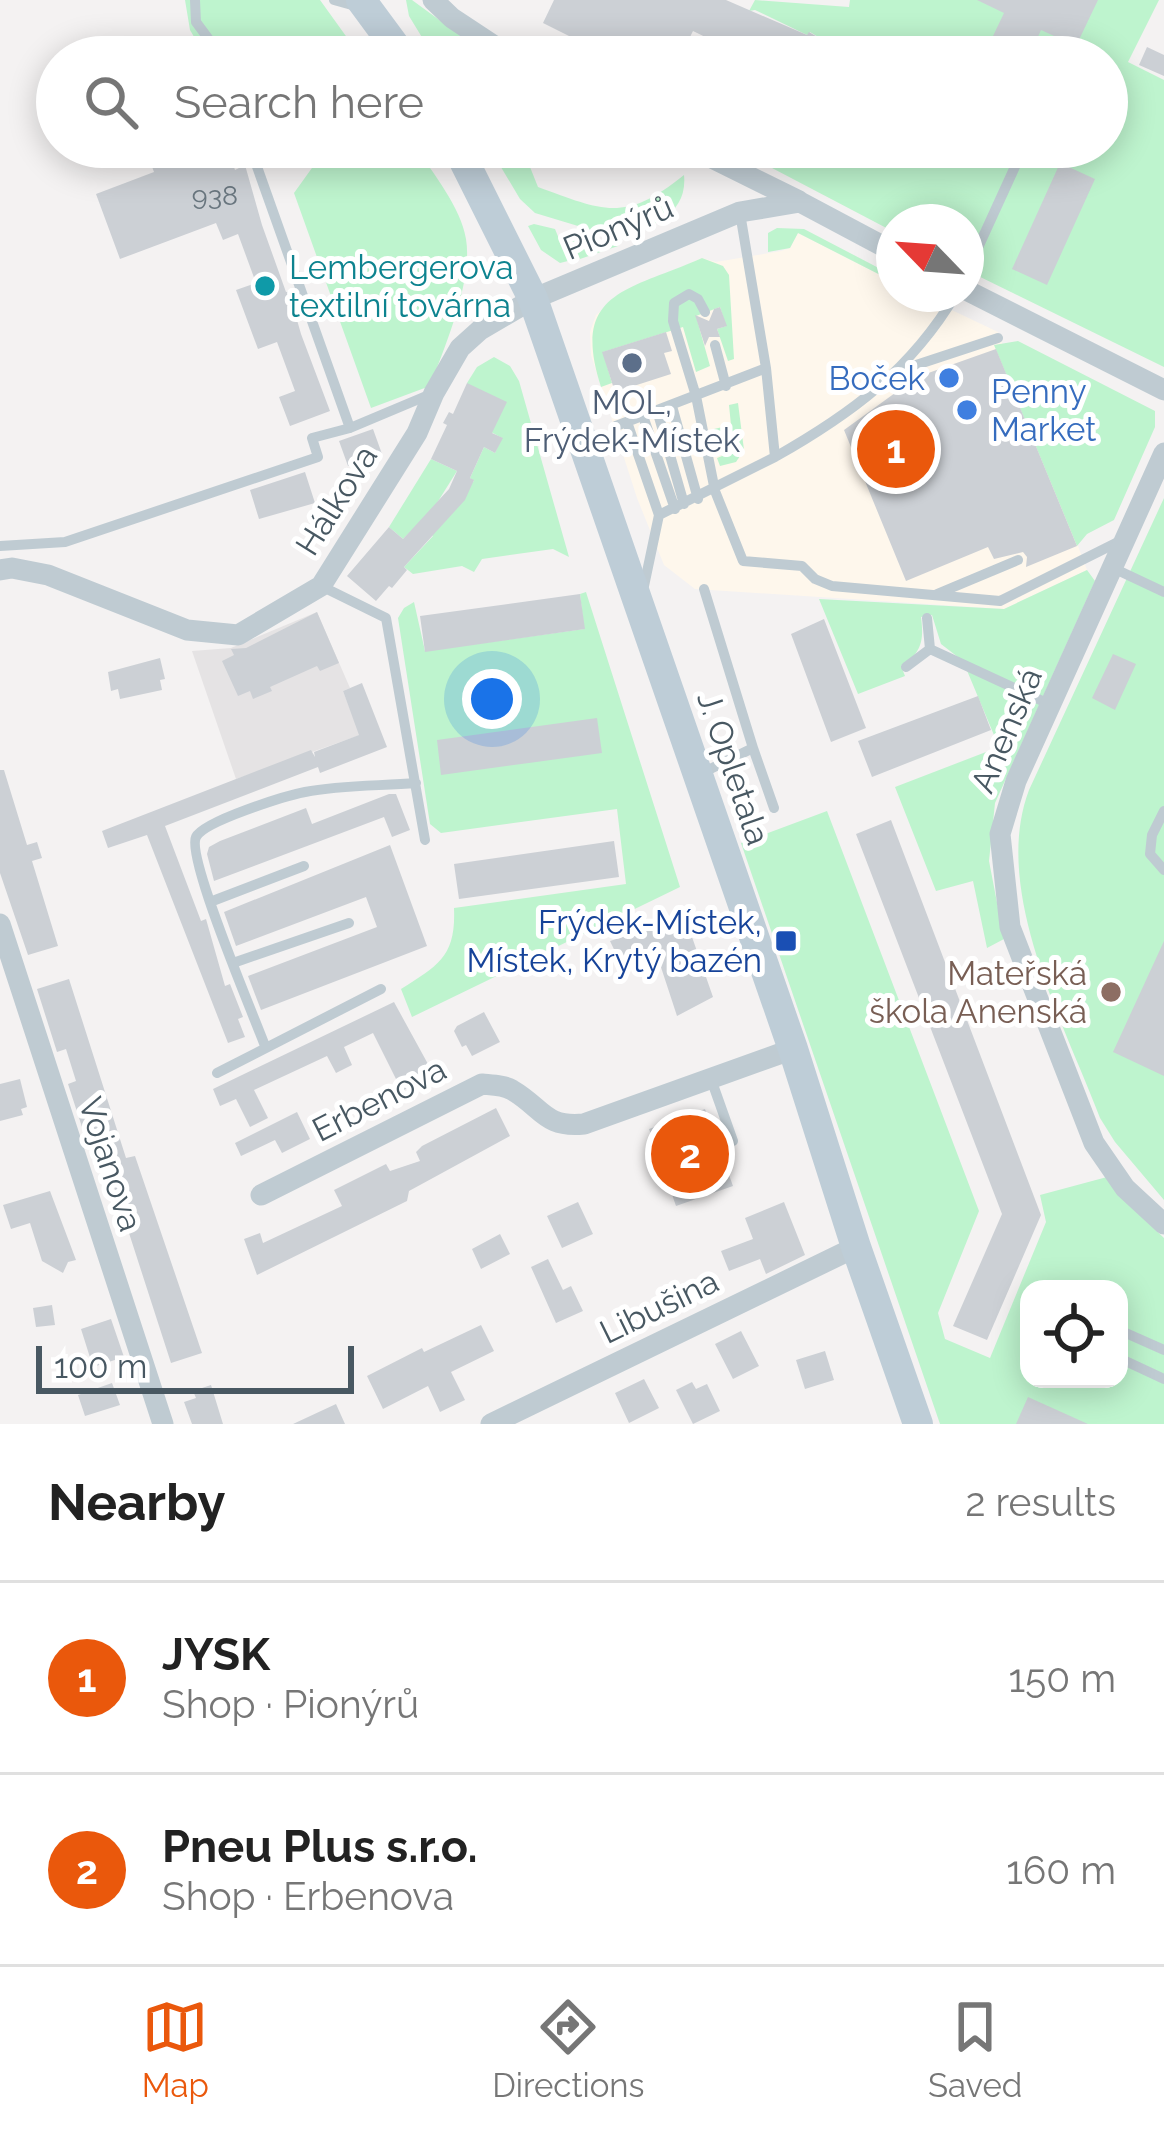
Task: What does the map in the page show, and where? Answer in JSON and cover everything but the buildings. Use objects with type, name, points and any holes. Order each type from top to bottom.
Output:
[{"type":"main road","points":[[365,5],[388,36]]},
{"type":"main road","name":"J. Opletala","points":[[468,168],[533,299],[793,1049],[917,1424]]},
{"type":"street","points":[[434,0],[480,36]]},
{"type":"street","name":"Pionýrů","points":[[733,168],[876,242]]},
{"type":"street","name":"Pionýrů","points":[[533,299],[740,212],[800,202]]},
{"type":"street","name":"Hálkova","points":[[0,570],[47,575],[187,630],[238,634],[321,586],[417,433],[460,348],[533,299]]},
{"type":"street","points":[[984,299],[1164,390]]},
{"type":"street","name":"Anenská","points":[[1164,453],[1016,781],[1000,834],[1010,928],[1094,1143],[1125,1188],[1164,1224]]},
{"type":"street","name":"Vojanova","points":[[0,924],[163,1424]]},
{"type":"street","name":"Erbenova","points":[[261,1195],[482,1084],[509,1087],[545,1117],[564,1126],[584,1124],[793,1049]]},
{"type":"street","name":"Libušina","points":[[491,1424],[856,1247]]},
{"type":"lane","points":[[195,0],[196,22],[206,36]]},
{"type":"lane","points":[[334,0],[365,5]]},
{"type":"lane","points":[[257,168],[350,428]]},
{"type":"lane","points":[[984,235],[1014,168]]},
{"type":"lane","points":[[740,212],[766,368],[775,457]]},
{"type":"lane","points":[[704,312],[698,299],[689,295],[674,303],[673,321],[696,396],[715,490],[743,561],[802,566],[815,579],[832,586],[1000,601],[1126,537]]},
{"type":"lane","points":[[659,515],[811,437],[900,371],[946,312]]},
{"type":"lane","points":[[900,371],[998,338]]},
{"type":"lane","points":[[715,345],[726,386]]},
{"type":"lane","points":[[644,619],[644,578],[659,515],[624,427],[673,411],[696,396],[766,368]]},
{"type":"lane","points":[[0,546],[65,542],[318,457],[312,438],[350,428],[434,393]]},
{"type":"lane","points":[[673,411],[698,499]]},
{"type":"lane","points":[[659,416],[680,507]]},
{"type":"lane","points":[[644,421],[680,507]]},
{"type":"lane","points":[[934,595],[1018,560]]},
{"type":"lane","points":[[1112,568],[1164,592]]},
{"type":"lane","points":[[321,586],[386,619],[425,840]]},
{"type":"lane","points":[[704,589],[774,808]]},
{"type":"lane","points":[[906,667],[930,650],[927,618]]},
{"type":"lane","points":[[930,650],[1051,705]]},
{"type":"lane","points":[[699,775],[753,748]]},
{"type":"lane","points":[[266,1046],[210,902],[193,850],[196,836],[209,824],[304,792],[416,782]]},
{"type":"lane","points":[[1164,811],[1152,835],[1150,854],[1164,870]]},
{"type":"lane","points":[[210,902],[304,866]]},
{"type":"lane","points":[[233,963],[349,923]]},
{"type":"lane","points":[[217,1073],[381,988]]},
{"type":"lane","points":[[711,1079],[734,1141]]},
{"type":"lane","points":[[1128,1334],[1164,1350]]},
{"type":"lane","points":[[1128,1362],[1164,1379]]},
{"type":"shaded area","points":[[798,233],[876,273],[876,312],[956,312],[998,332],[1087,570],[1004,609],[695,589],[664,565],[591,355],[590,332],[596,315],[621,294],[702,258],[716,262],[790,248]]},
{"type":"shaded area","points":[[317,612],[350,688],[343,691],[360,735],[236,779],[192,651],[231,648]]},
{"type":"green space","points":[[185,0],[320,0],[346,36],[194,36]]},
{"type":"green space","points":[[406,0],[412,0],[461,36],[421,36]]},
{"type":"green space","points":[[755,0],[849,7],[850,0],[1159,0],[1128,62],[1128,36],[817,36],[749,11]]},
{"type":"green space","points":[[1128,62],[1164,80],[1164,367],[984,279],[984,204],[876,204],[876,223],[772,168],[1128,168]]},
{"type":"green space","points":[[312,168],[430,168],[463,227],[467,256],[462,293],[430,386],[371,408],[294,193]]},
{"type":"green space","points":[[502,168],[530,168],[538,187],[612,208],[645,201],[684,175],[684,189],[674,209],[621,239],[535,213],[520,199]]},
{"type":"green space","points":[[528,226],[555,229],[568,261],[560,263],[541,250]]},
{"type":"green space","points":[[777,228],[804,229],[876,267],[876,273],[798,233],[790,248],[768,252],[768,233]]},
{"type":"green space","points":[[573,232],[618,246],[580,259],[569,235]]},
{"type":"green space","points":[[702,258],[723,266],[729,275],[734,359],[728,361],[717,329],[726,326],[720,307],[696,316],[710,366],[696,372],[683,327],[603,352],[612,383],[601,387],[593,355],[593,331],[600,313],[629,288]]},
{"type":"green space","points":[[1018,341],[1155,411],[1155,427],[1114,520],[1087,534],[1077,546],[994,345]]},
{"type":"green space","points":[[494,357],[510,366],[519,381],[569,557],[553,549],[482,559],[474,572],[462,566],[413,574],[404,567],[433,536],[419,523],[403,539],[389,527],[431,459],[457,471],[437,503],[474,481],[470,478],[484,447],[495,453],[502,438],[491,432],[467,383],[477,367]]},
{"type":"green space","points":[[738,403],[744,450],[736,462],[720,466],[714,429],[731,425],[729,405]]},
{"type":"green space","points":[[1164,498],[1164,1200],[1100,1118],[1037,956],[1019,870],[1020,829],[1029,790]]},
{"type":"green space","points":[[1087,570],[1095,581],[995,803],[989,861],[1004,939],[987,948],[973,881],[936,891],[895,787],[999,747],[963,661],[941,644],[932,615],[921,617],[920,645],[901,666],[905,676],[858,694],[819,599],[1004,609]]},
{"type":"green space","points":[[586,592],[680,887],[412,1017],[401,989],[442,958],[452,938],[454,908],[626,884],[617,809],[441,833],[430,824],[398,618],[414,602],[425,651],[584,629],[580,594]]},
{"type":"green space","points":[[827,811],[979,1211],[938,1313],[945,1339],[990,1358],[1020,1285],[1020,1388],[1128,1388],[1128,1280],[1022,1280],[1046,1222],[1040,1195],[1107,1177],[1164,1238],[1164,1424],[940,1424],[741,843]]},
{"type":"place","name":"Lembergerova textilní továrna","points":[[265,286]]},
{"type":"place","name":"MOL, Frýdek-Místek","points":[[632,363]]},
{"type":"place","name":"Boček","points":[[949,378]]},
{"type":"place","name":"Penny Market","points":[[967,410]]},
{"type":"place","name":"JYSK","points":[[896,449]]},
{"type":"place","name":"Frýdek-Místek, Místek, Krytý bazén","points":[[786,941]]},
{"type":"place","name":"Mateřská škola Anenská","points":[[1111,992]]},
{"type":"place","name":"Pneu Plus s.r.o.","points":[[690,1154]]}]
